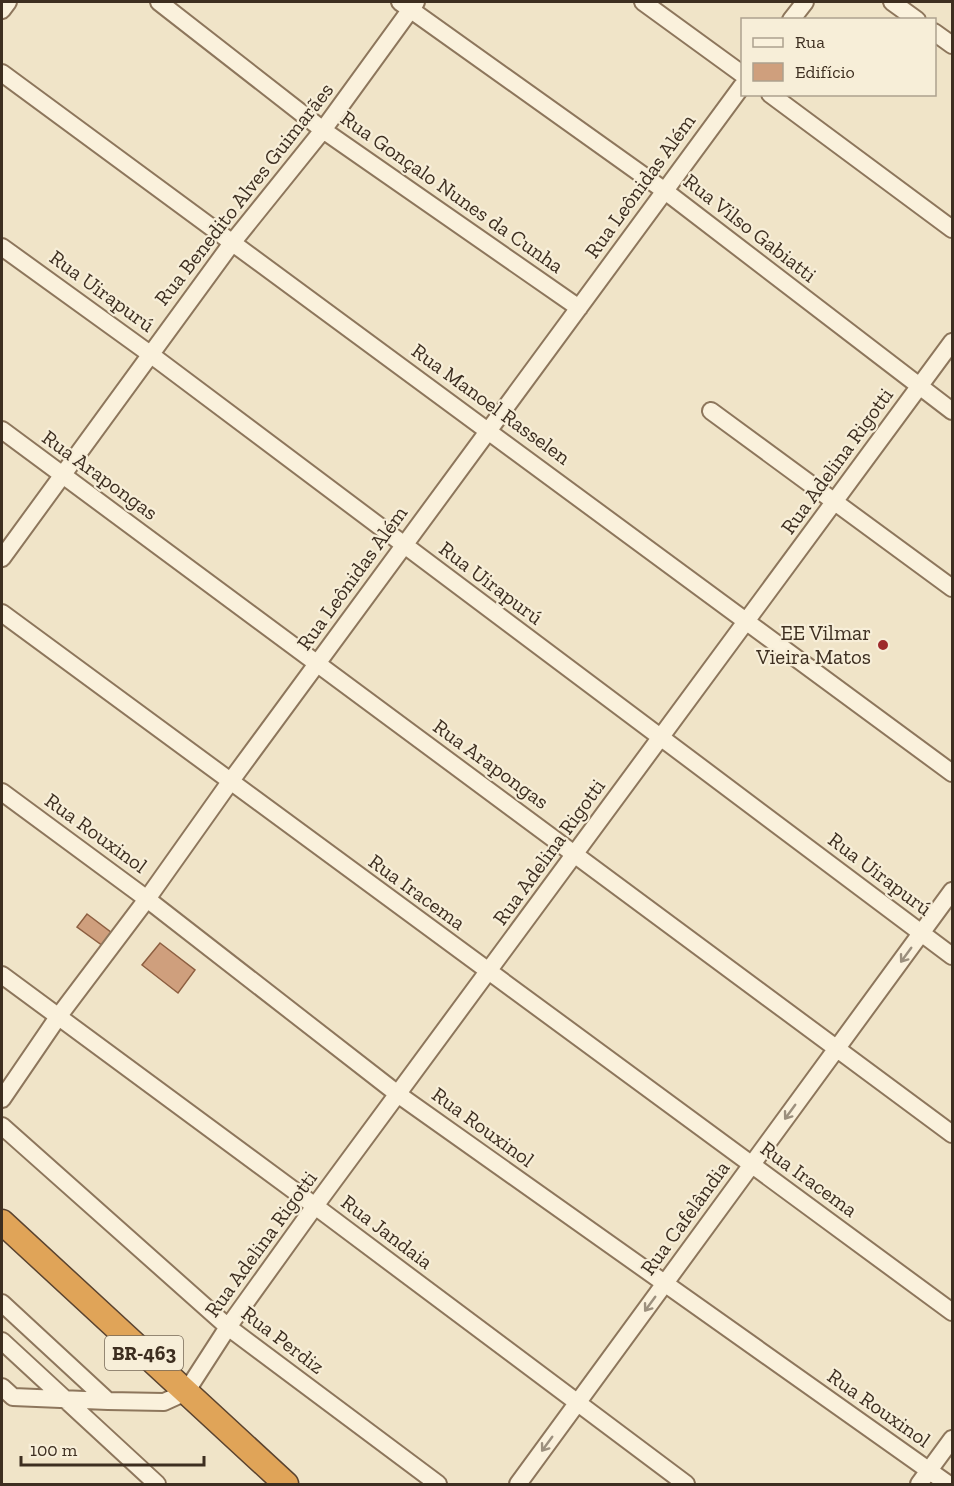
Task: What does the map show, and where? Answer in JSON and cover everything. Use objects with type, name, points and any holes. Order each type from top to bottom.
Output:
[{"type":"highway","name":"BR-463","points":[[2,1222],[286,1485]]},
{"type":"street","points":[[2,10],[8,2]]},
{"type":"street","name":"Rua Gonçalo Nunes da Cunha","points":[[159,2],[323,130],[579,308]]},
{"type":"street","points":[[643,2],[741,73]]},
{"type":"street","points":[[793,18],[805,2]]},
{"type":"street","points":[[892,2],[914,18]]},
{"type":"street","name":"Rua Benedito Alves Guimarães","points":[[2,558],[232,243],[323,130],[409,4]]},
{"type":"street","name":"Rua Vilso Gabiatti","points":[[409,4],[665,191],[952,411]]},
{"type":"street","points":[[936,33],[952,45]]},
{"type":"street","name":"Rua Manoel Rasselen","points":[[2,73],[952,773]]},
{"type":"street","name":"Rua Leônidas Além","points":[[2,1099],[58,1017],[147,899],[317,663],[741,87]]},
{"type":"street","points":[[773,96],[952,229]]},
{"type":"street","name":"Rua Uirapurú","points":[[2,247],[150,354],[952,956]]},
{"type":"street","name":"Rua Adelina Rigotti","points":[[186,1392],[228,1327],[315,1206],[952,342]]},
{"type":"street","points":[[711,411],[952,588]]},
{"type":"street","name":"Rua Arapongas","points":[[2,430],[952,1134]]},
{"type":"street","name":"Rua Iracema","points":[[2,613],[952,1312]]},
{"type":"street","name":"Rua Rouxinol","points":[[2,792],[147,899],[399,1095],[664,1285],[930,1470],[948,1485]]},
{"type":"street","name":"Rua Cafelândia","points":[[518,1485],[952,891]]},
{"type":"street","name":"Rua Jandaia","points":[[2,975],[315,1206],[686,1485]]},
{"type":"street","name":"Rua Perdiz","points":[[2,1126],[228,1327],[438,1485]]},
{"type":"street","points":[[2,1303],[108,1401]]},
{"type":"street","points":[[2,1341],[157,1485]]},
{"type":"street","points":[[2,1387],[12,1397],[108,1401],[164,1402],[186,1392]]},
{"type":"street","points":[[919,1485],[952,1439]]},
{"type":"building","points":[[87,914],[112,933],[103,946],[77,927]]},
{"type":"building","points":[[160,943],[195,970],[178,993],[142,965]]},
{"type":"place","name":"EE Vilmar Vieira Matos","points":[[883,645]]}]
